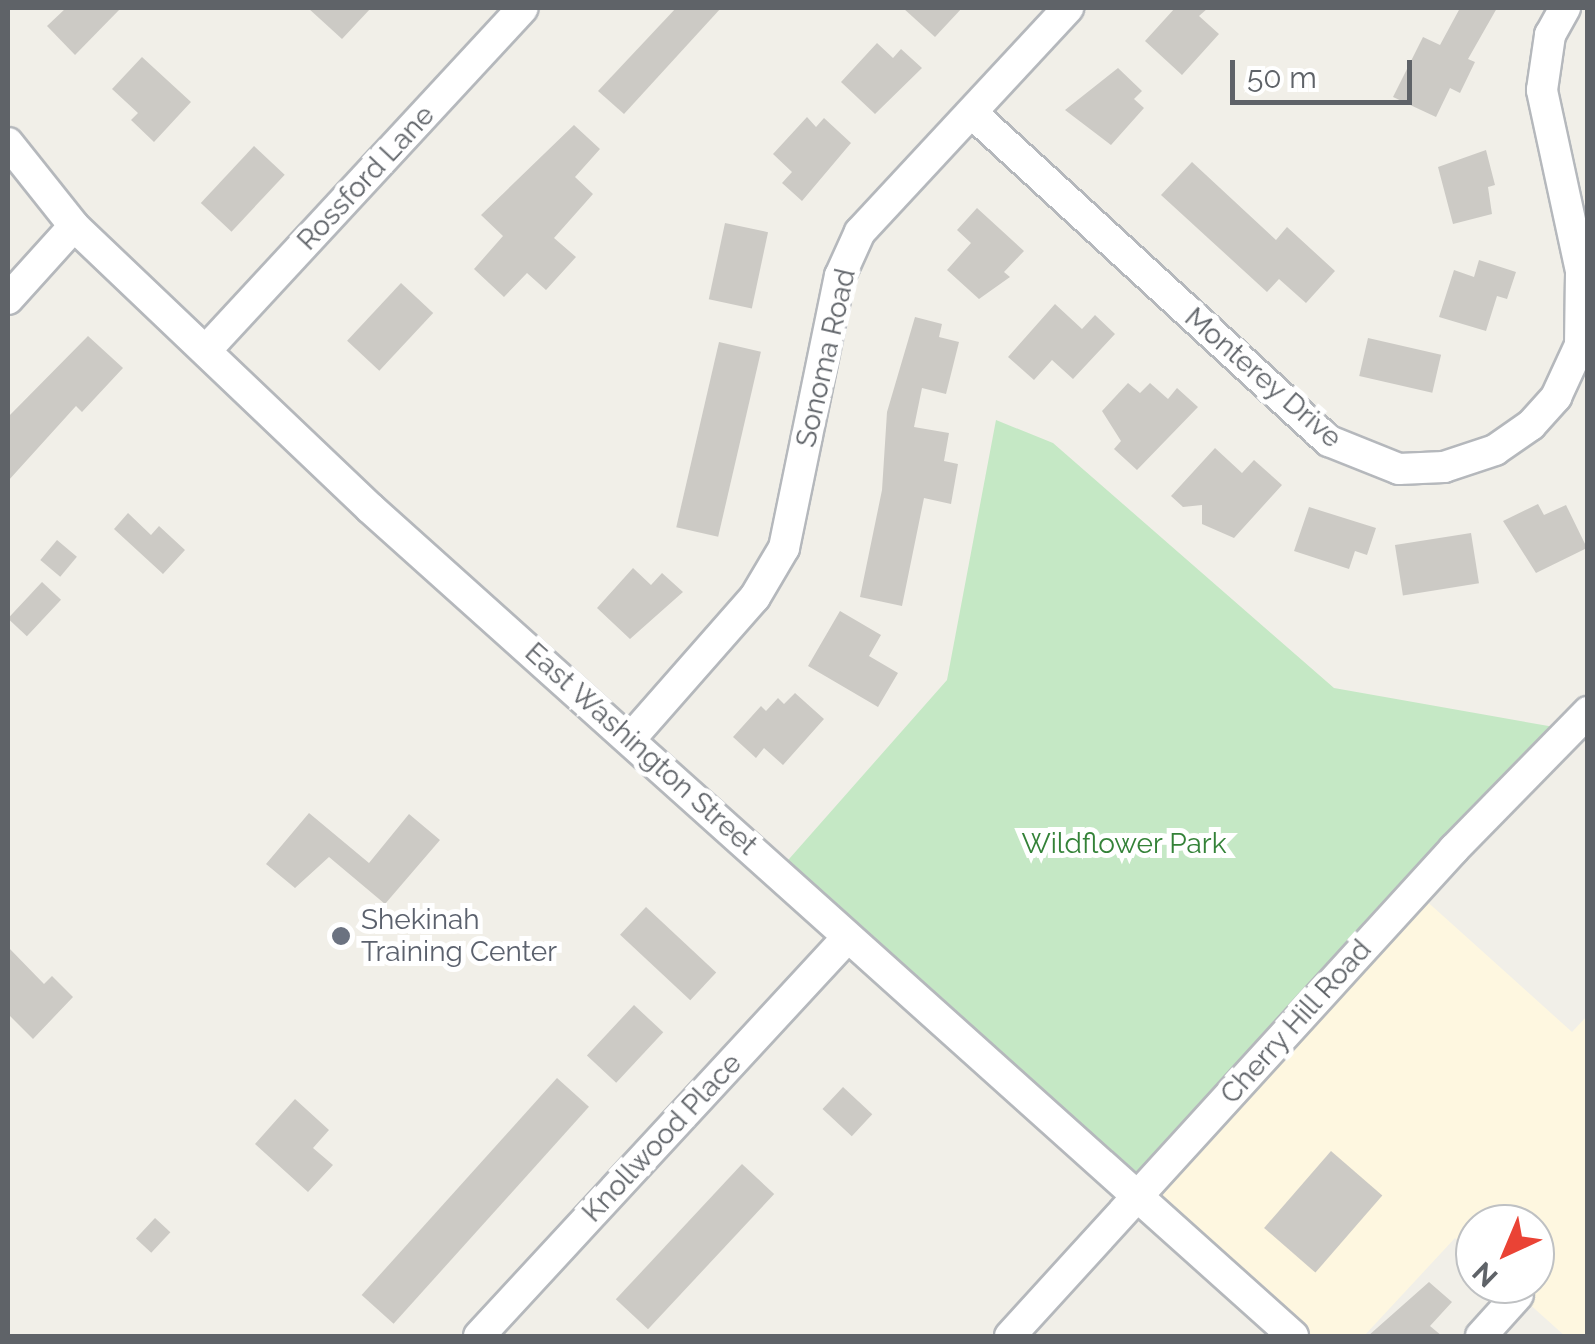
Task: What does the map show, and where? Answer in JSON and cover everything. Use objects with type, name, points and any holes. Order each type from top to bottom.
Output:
[{"type":"street","name":"Rossford Lane","points":[[208,348],[523,8]]},
{"type":"street","name":"Sonoma Road","points":[[632,737],[755,597],[784,548],[840,276],[860,232],[1068,8]]},
{"type":"street","name":"Monterey Drive","points":[[972,114],[1329,441],[1399,468],[1444,467],[1478,458],[1531,424],[1556,397],[1580,345],[1581,270],[1542,90],[1550,34],[1566,8]]},
{"type":"street","name":"East Washington Street","points":[[8,143],[74,226],[208,348],[370,508],[632,737],[846,939],[1293,1336]]},
{"type":"street","points":[[8,299],[74,226]]},
{"type":"street","name":"Cherry Hill Road","points":[[1010,1336],[1588,712]]},
{"type":"street","name":"Knollwood Place","points":[[479,1336],[846,939]]},
{"type":"street","points":[[1480,1336],[1510,1304]]},
{"type":"shaded area","points":[[1422,897],[1572,1032],[1587,1016],[1587,1336],[1565,1336],[1529,1304],[1555,1304],[1555,1204],[1455,1204],[1455,1238],[1364,1336],[1303,1336],[1149,1193]]},
{"type":"green space","name":"Wildflower Park","points":[[996,420],[1053,443],[1334,688],[1560,728],[1135,1186],[782,867],[947,680]]},
{"type":"building","points":[[66,8],[121,8],[75,55],[47,26]]},
{"type":"building","points":[[308,8],[371,8],[342,39]]},
{"type":"building","points":[[676,8],[721,8],[624,114],[598,91]]},
{"type":"building","points":[[903,8],[962,8],[935,37]]},
{"type":"building","points":[[1175,8],[1208,8],[1199,16],[1219,34],[1182,75],[1145,41]]},
{"type":"building","points":[[1460,8],[1497,8],[1468,59],[1475,62],[1460,93],[1450,88],[1436,117],[1393,97],[1423,37],[1440,45]]},
{"type":"building","points":[[877,43],[893,58],[901,49],[922,68],[875,114],[841,82]]},
{"type":"building","points":[[142,57],[191,102],[154,142],[131,120],[138,113],[112,89]]},
{"type":"building","points":[[1118,68],[1142,91],[1134,99],[1144,108],[1111,145],[1065,110]]},
{"type":"building","points":[[807,117],[816,127],[824,118],[851,143],[802,201],[782,183],[792,172],[773,154]]},
{"type":"building","points":[[574,125],[600,149],[575,177],[593,194],[554,238],[576,257],[546,290],[527,273],[504,297],[474,269],[503,236],[481,215]]},
{"type":"building","points":[[254,146],[285,175],[232,232],[201,203]]},
{"type":"building","points":[[1486,150],[1495,185],[1488,187],[1492,214],[1453,224],[1438,167]]},
{"type":"building","points":[[1192,162],[1276,240],[1287,227],[1335,271],[1306,303],[1279,279],[1267,292],[1161,195]]},
{"type":"building","points":[[977,208],[1024,251],[1004,272],[1010,277],[979,299],[947,270],[971,243],[957,230]]},
{"type":"building","points":[[725,223],[768,232],[752,308],[709,299]]},
{"type":"building","points":[[1479,260],[1516,272],[1507,299],[1497,296],[1486,331],[1439,317],[1454,270],[1474,277]]},
{"type":"building","points":[[401,283],[433,313],[379,371],[347,341]]},
{"type":"building","points":[[1055,304],[1082,329],[1095,315],[1115,334],[1073,379],[1052,360],[1034,380],[1008,357]]},
{"type":"building","points":[[915,317],[942,324],[939,337],[959,342],[946,394],[922,388],[914,427],[949,433],[944,461],[958,464],[951,504],[924,498],[902,606],[860,597],[882,490],[887,412]]},
{"type":"building","points":[[88,336],[123,368],[82,412],[76,406],[8,481],[8,417]]},
{"type":"building","points":[[1368,338],[1441,355],[1432,393],[1359,376]]},
{"type":"building","points":[[719,342],[761,352],[718,537],[676,527]]},
{"type":"building","points":[[1128,383],[1140,393],[1150,383],[1168,399],[1177,388],[1198,407],[1137,470],[1114,449],[1121,441],[1102,411]]},
{"type":"building","points":[[1215,448],[1242,473],[1254,460],[1282,485],[1234,538],[1202,524],[1202,505],[1183,507],[1171,496]]},
{"type":"building","points":[[1538,504],[1544,515],[1566,505],[1587,548],[1536,573],[1503,521]]},
{"type":"building","points":[[1309,507],[1376,528],[1367,555],[1355,551],[1349,569],[1294,551]]},
{"type":"building","points":[[128,513],[151,535],[159,526],[185,550],[163,574],[114,529]]},
{"type":"building","points":[[1471,533],[1479,583],[1403,595],[1395,545]]},
{"type":"building","points":[[57,540],[77,557],[60,577],[40,560]]},
{"type":"building","points":[[633,568],[651,585],[662,573],[683,592],[630,639],[597,608]]},
{"type":"building","points":[[42,582],[61,600],[27,636],[8,618]]},
{"type":"building","points":[[840,611],[881,635],[869,656],[898,673],[878,707],[808,666]]},
{"type":"building","points":[[795,693],[824,719],[783,765],[764,748],[756,758],[733,737],[761,706],[766,711],[778,698],[784,704]]},
{"type":"building","points":[[309,813],[369,863],[409,814],[440,840],[385,904],[329,857],[295,888],[266,864]]},
{"type":"building","points":[[646,907],[716,972],[690,1000],[620,935]]},
{"type":"building","points":[[8,947],[44,984],[52,976],[73,997],[33,1039],[8,1014]]},
{"type":"building","points":[[634,1005],[663,1032],[616,1083],[587,1055]]},
{"type":"building","points":[[557,1078],[589,1107],[394,1324],[362,1295]]},
{"type":"building","points":[[843,1087],[872,1114],[852,1136],[823,1109]]},
{"type":"building","points":[[295,1099],[329,1130],[313,1148],[333,1165],[308,1192],[255,1144]]},
{"type":"building","points":[[1331,1151],[1382,1196],[1315,1273],[1264,1228]]},
{"type":"building","points":[[742,1164],[774,1194],[648,1329],[616,1299]]},
{"type":"building","points":[[155,1218],[170,1232],[151,1253],[136,1238]]},
{"type":"building","points":[[1429,1282],[1452,1302],[1430,1326],[1442,1336],[1368,1336]]},
{"type":"place","name":"Shekinah Training Center","points":[[341,936]]}]
